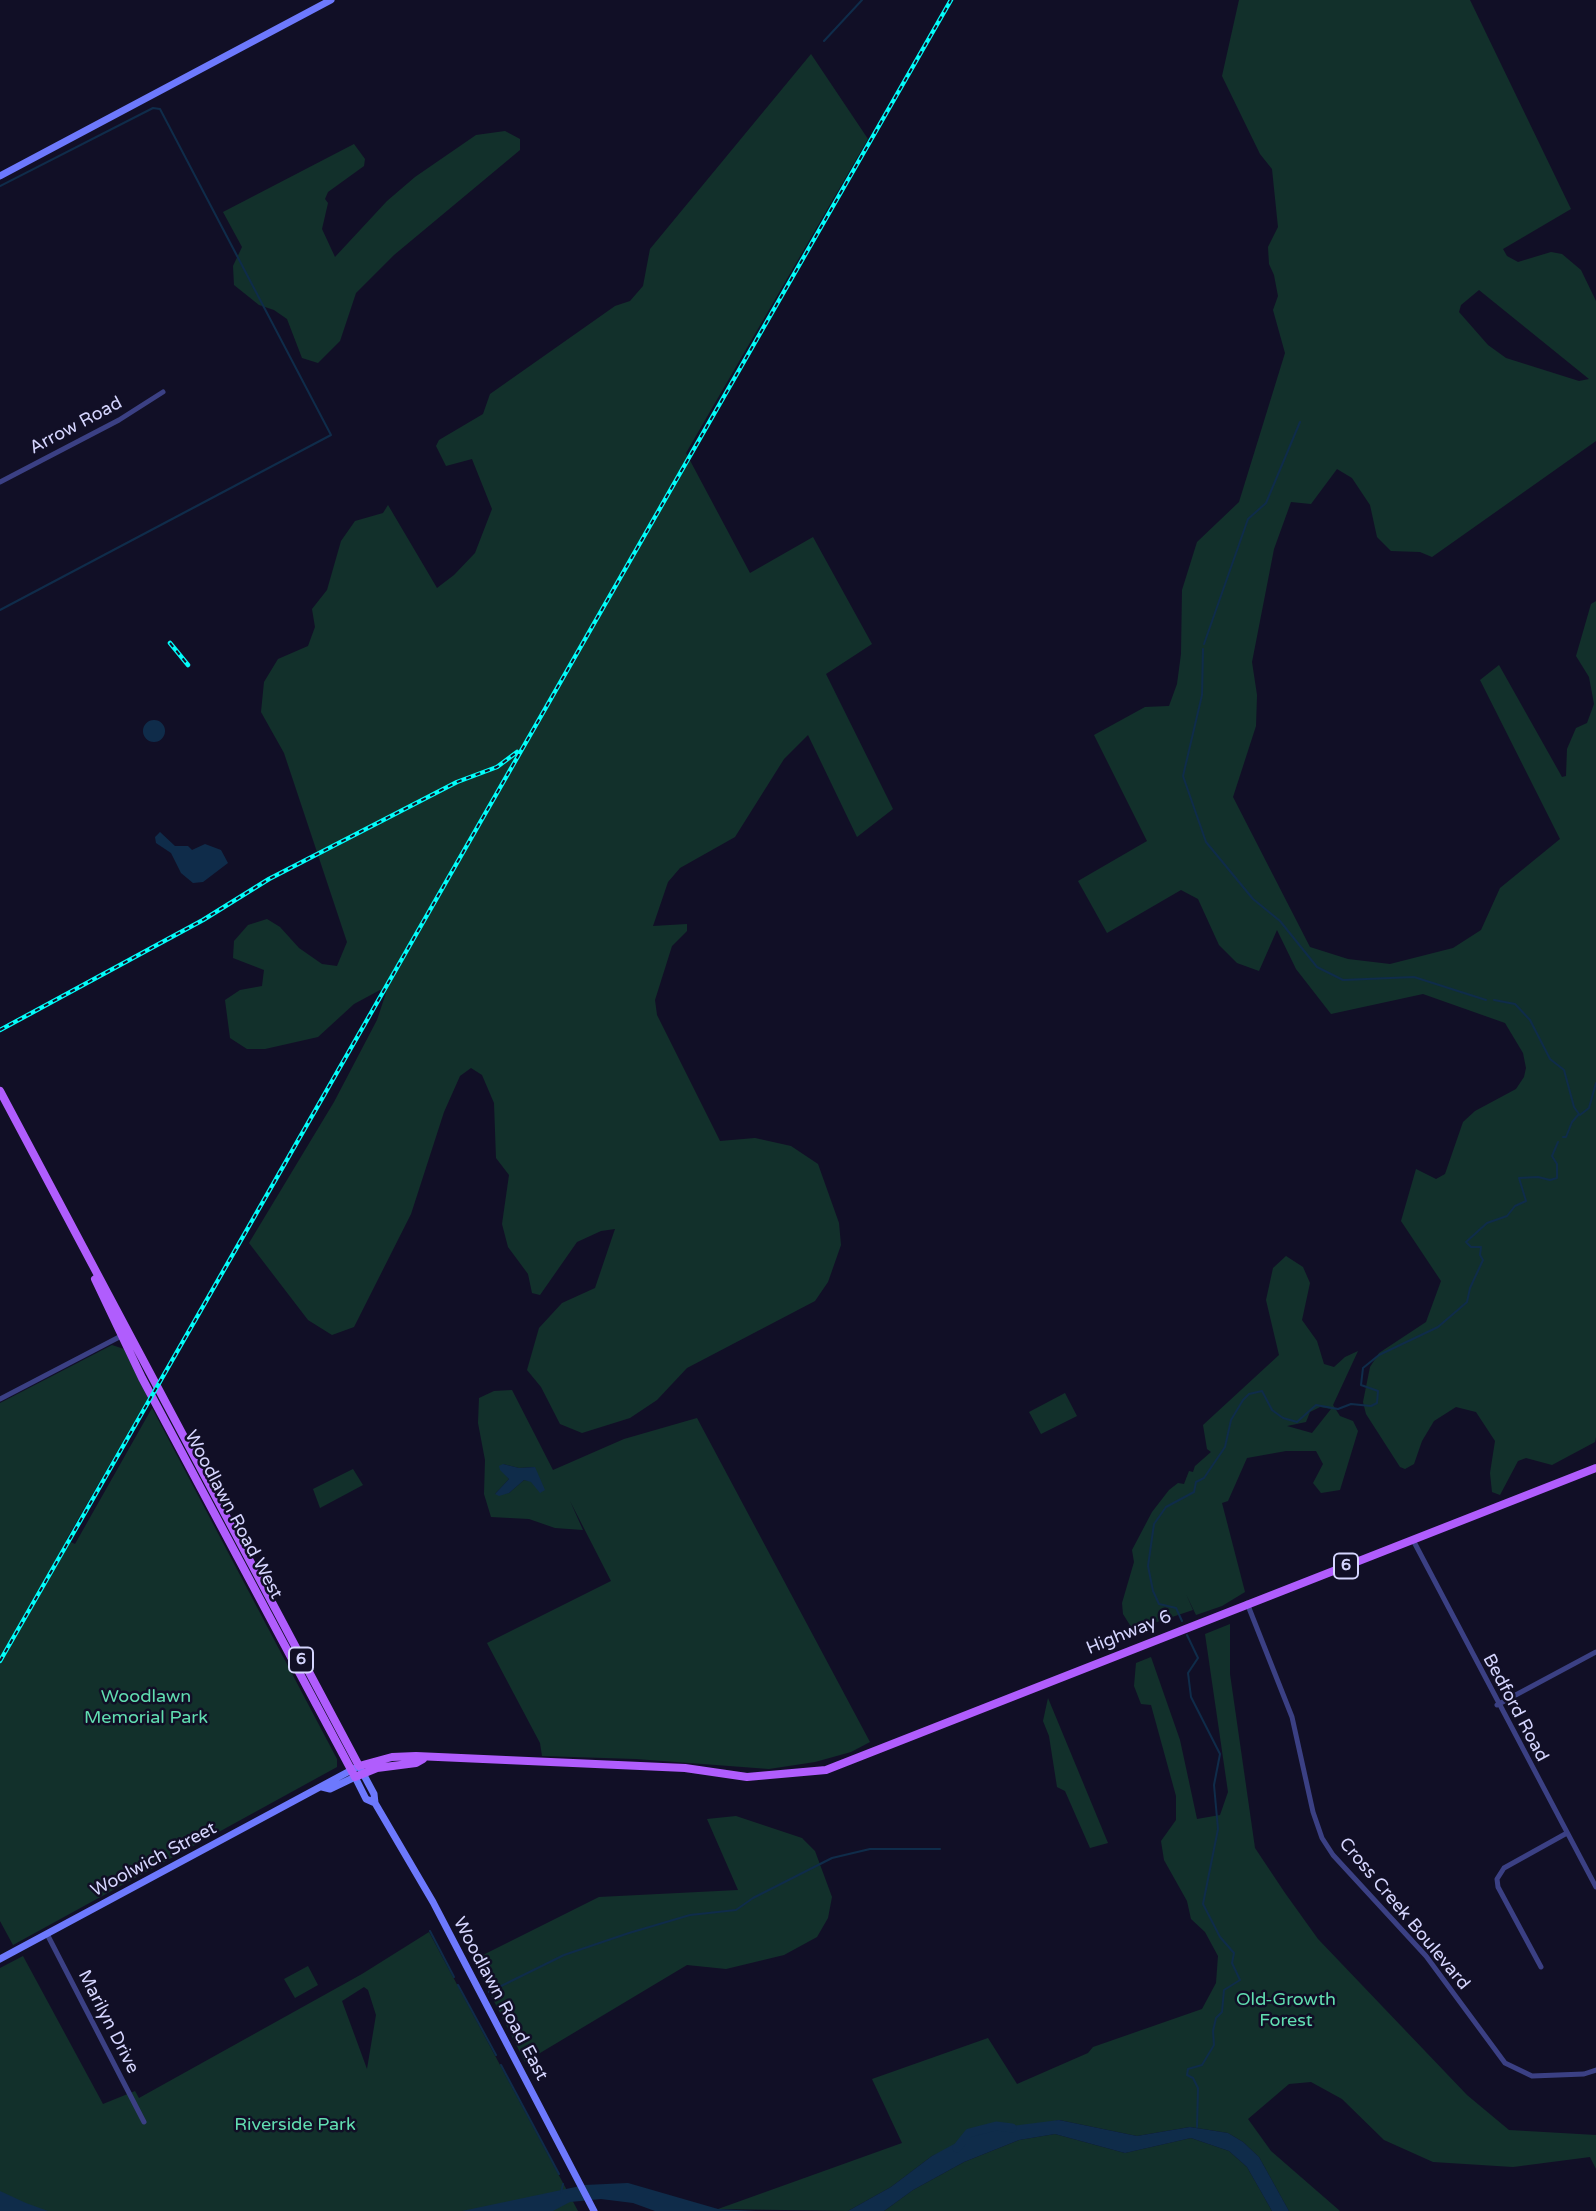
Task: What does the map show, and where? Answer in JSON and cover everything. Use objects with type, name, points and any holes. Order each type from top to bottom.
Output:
[{"type":"main road","points":[[0,176],[331,0]]},
{"type":"main road","name":"Woodlawn Road West","points":[[0,1091],[125,1334],[357,1772]]},
{"type":"main road","name":"Highway 6","points":[[663,1769],[685,1768],[747,1777],[826,1770],[1596,1468]]},
{"type":"main road","name":"Woolwich Street","points":[[0,1959],[323,1787],[392,1757],[663,1769]]},
{"type":"main road","name":"Woodlawn Road East","points":[[357,1772],[433,1902],[593,2208]]},
{"type":"street","name":"Arrow Road","points":[[0,481],[119,420],[163,392]]},
{"type":"street","points":[[0,1399],[125,1334]]},
{"type":"street","name":"Bedford Road","points":[[1413,1540],[1497,1705],[1596,1887]]},
{"type":"street","name":"Cross Creek Boulevard","points":[[1248,1603],[1292,1717],[1313,1812],[1322,1838],[1333,1855],[1426,1956],[1505,2063],[1532,2076],[1584,2074],[1596,2070]]},
{"type":"street","points":[[1497,1705],[1596,1652]]},
{"type":"street","points":[[1541,1967],[1498,1887],[1497,1879],[1504,1868],[1567,1833]]},
{"type":"street","name":"Marilyn Drive","points":[[47,1934],[144,2122]]},
{"type":"green space","points":[[1239,0],[1470,0],[1571,209],[1503,249],[1507,256],[1518,262],[1551,252],[1562,254],[1581,270],[1596,301],[1596,441],[1432,557],[1420,552],[1391,551],[1377,537],[1370,505],[1352,478],[1337,469],[1311,504],[1291,502],[1274,549],[1252,662],[1257,695],[1256,726],[1233,797],[1310,947],[1348,959],[1390,964],[1453,948],[1481,930],[1500,888],[1560,839],[1480,680],[1499,665],[1562,777],[1566,776],[1567,749],[1576,728],[1587,723],[1594,704],[1589,677],[1576,656],[1591,604],[1596,601],[1596,1437],[1595,1442],[1552,1465],[1526,1458],[1518,1461],[1500,1495],[1492,1492],[1490,1473],[1495,1441],[1476,1412],[1456,1407],[1434,1421],[1422,1441],[1414,1464],[1405,1469],[1400,1467],[1366,1414],[1363,1402],[1370,1367],[1379,1353],[1426,1322],[1441,1281],[1401,1221],[1416,1169],[1436,1179],[1445,1174],[1463,1122],[1475,1111],[1516,1089],[1524,1077],[1526,1068],[1523,1053],[1505,1023],[1423,994],[1331,1014],[1296,969],[1277,930],[1259,971],[1237,963],[1219,945],[1198,899],[1181,890],[1107,933],[1078,881],[1147,841],[1094,735],[1145,707],[1169,706],[1177,684],[1181,654],[1182,590],[1197,542],[1239,502],[1285,353],[1273,310],[1278,296],[1269,264],[1268,247],[1278,227],[1272,169],[1260,154],[1222,76]],"holes":[[[1479,290],[1589,379],[1579,381],[1506,358],[1488,345],[1459,312],[1461,305]]]},
{"type":"green space","points":[[811,54],[868,139],[686,453],[750,573],[813,537],[872,644],[826,674],[893,809],[857,837],[808,735],[784,759],[735,837],[680,868],[668,882],[653,926],[687,924],[687,931],[672,946],[655,1000],[657,1015],[720,1141],[755,1138],[791,1146],[818,1164],[839,1223],[841,1245],[828,1282],[815,1301],[687,1368],[657,1400],[630,1418],[582,1433],[560,1424],[541,1387],[527,1370],[539,1328],[562,1303],[595,1288],[615,1229],[601,1231],[577,1242],[540,1295],[532,1293],[528,1274],[508,1247],[502,1224],[509,1175],[496,1158],[494,1103],[482,1075],[471,1068],[460,1076],[444,1112],[411,1214],[354,1327],[332,1335],[308,1320],[249,1243],[334,1102],[377,1020],[386,993],[380,990],[354,1004],[318,1037],[265,1049],[247,1049],[230,1038],[225,1000],[240,990],[262,986],[264,970],[233,958],[234,941],[248,925],[267,919],[280,927],[299,948],[322,964],[337,966],[347,942],[284,753],[261,712],[264,682],[278,659],[308,646],[315,627],[312,609],[327,590],[341,541],[355,521],[383,513],[388,505],[437,588],[475,553],[492,509],[472,459],[446,466],[436,446],[439,440],[483,414],[490,394],[615,306],[630,301],[643,286],[650,249]]},
{"type":"green space","points":[[505,131],[520,139],[520,150],[394,255],[356,293],[340,341],[318,363],[302,358],[287,319],[274,310],[259,305],[234,285],[233,266],[242,247],[223,212],[354,144],[365,159],[364,166],[328,192],[325,199],[328,203],[322,229],[335,257],[387,201],[415,177],[476,135]]},
{"type":"green space","points":[[1286,1256],[1303,1267],[1310,1283],[1302,1320],[1317,1341],[1324,1364],[1334,1367],[1345,1357],[1358,1351],[1333,1405],[1340,1416],[1353,1421],[1358,1431],[1340,1490],[1321,1493],[1313,1483],[1323,1464],[1316,1451],[1286,1451],[1247,1458],[1228,1501],[1222,1503],[1245,1592],[1222,1606],[1196,1615],[1186,1594],[1193,1610],[1133,1630],[1123,1614],[1122,1603],[1134,1562],[1132,1550],[1152,1512],[1169,1490],[1178,1483],[1184,1484],[1189,1471],[1193,1472],[1195,1466],[1211,1452],[1207,1449],[1203,1425],[1279,1355],[1266,1300],[1273,1268]],"holes":[[[1320,1407],[1331,1409],[1312,1433],[1287,1426],[1306,1422],[1310,1412]]]},
{"type":"green space","name":"Woodlawn Memorial Park","points":[[112,1345],[124,1349],[148,1398],[66,1540],[75,1544],[152,1408],[337,1759],[337,1767],[13,1945],[0,1921],[0,1403]]},
{"type":"green space","points":[[512,1390],[553,1470],[624,1439],[697,1418],[870,1742],[851,1752],[815,1762],[769,1769],[636,1759],[542,1756],[540,1743],[487,1643],[611,1581],[570,1501],[583,1530],[555,1528],[529,1519],[491,1517],[484,1494],[485,1460],[478,1423],[479,1398],[494,1391]],"holes":[[[503,1464],[519,1468],[535,1467],[531,1481],[524,1480],[509,1493],[495,1494],[509,1479],[504,1473]]]},
{"type":"green space","points":[[1065,1393],[1077,1416],[1041,1434],[1029,1412]]},
{"type":"green space","points":[[353,1469],[363,1485],[320,1508],[313,1489]]},
{"type":"green space","name":"Old-Growth Forest","points":[[1230,1624],[1230,1674],[1255,1848],[1285,1893],[1318,1939],[1467,2095],[1509,2130],[1596,2135],[1596,2169],[1590,2157],[1513,2167],[1433,2162],[1384,2140],[1342,2099],[1311,2082],[1289,2084],[1248,2119],[1271,2151],[1340,2211],[1289,2211],[1259,2157],[1228,2133],[1190,2127],[1137,2136],[1059,2120],[950,2148],[932,2156],[891,2187],[848,2211],[718,2209],[902,2143],[872,2079],[988,2038],[1017,2084],[1088,2053],[1093,2047],[1202,2009],[1216,1983],[1218,1956],[1205,1932],[1191,1919],[1187,1901],[1164,1860],[1161,1841],[1176,1820],[1176,1796],[1151,1705],[1141,1704],[1134,1686],[1136,1663],[1151,1657],[1180,1740],[1197,1819],[1220,1815],[1228,1792],[1205,1634]]},
{"type":"green space","points":[[1048,1698],[1108,1843],[1090,1848],[1065,1791],[1057,1787],[1049,1736],[1043,1721]]},
{"type":"green space","points":[[736,1816],[802,1838],[815,1851],[832,1897],[828,1918],[817,1937],[784,1955],[726,1969],[687,1965],[525,2062],[473,1960],[599,1897],[738,1890],[707,1819]]},
{"type":"green space","name":"Riverside Park","points":[[429,1932],[578,2211],[0,2211],[0,1968],[23,1956],[103,2104],[135,2091],[139,2098],[362,1974]],"holes":[[[364,1987],[368,1990],[376,2015],[367,2069],[342,2001]]]},
{"type":"green space","points":[[308,1966],[318,1985],[295,1998],[284,1979]]},
{"type":"green space","points":[[1055,2134],[1125,2153],[1191,2138],[1229,2151],[1247,2167],[1272,2211],[884,2211],[913,2190],[964,2162],[1019,2140]]},
{"type":"water","points":[[154,720],[162,723],[165,731],[162,739],[154,742],[146,739],[143,731],[146,723]]},
{"type":"water","points":[[160,832],[175,846],[188,846],[192,850],[205,844],[221,850],[228,863],[203,882],[193,883],[181,873],[171,853],[156,843],[155,837]]},
{"type":"water","points":[[503,1464],[519,1468],[535,1467],[545,1490],[540,1493],[531,1482],[524,1480],[509,1493],[499,1496],[495,1494],[509,1479],[500,1470],[499,1466]]},
{"type":"water","points":[[1059,2120],[1137,2136],[1190,2127],[1228,2133],[1259,2157],[1289,2211],[1272,2211],[1247,2167],[1229,2151],[1191,2138],[1125,2153],[1055,2134],[1019,2140],[964,2162],[913,2190],[884,2211],[848,2211],[891,2187],[932,2156],[980,2130]]},
{"type":"water","points":[[628,2183],[718,2209],[756,2211],[655,2211],[633,2203],[601,2199],[570,2202],[553,2211],[462,2211],[585,2185]]},
{"type":"water","points":[[0,2191],[26,2203],[48,2211],[0,2211]]},
{"type":"waterway","points":[[824,41],[862,0]]},
{"type":"waterway","points":[[0,186],[153,108],[160,109],[331,435],[0,610]]},
{"type":"waterway","points":[[1204,644],[1248,519],[1266,503],[1300,422]]},
{"type":"waterway","points":[[1203,649],[1202,695],[1183,776],[1206,842],[1253,899],[1280,921],[1317,967],[1343,980],[1414,977],[1486,1000]]},
{"type":"waterway","points":[[1494,1000],[1515,1004],[1530,1020],[1550,1059],[1564,1070],[1574,1107],[1579,1114],[1572,1122],[1566,1137],[1563,1137]]},
{"type":"waterway","points":[[1580,1115],[1589,1108],[1596,1083]]},
{"type":"waterway","points":[[1182,1621],[1176,1608],[1159,1604],[1153,1591],[1148,1566],[1154,1524],[1166,1507],[1194,1492],[1196,1482],[1204,1478],[1225,1447],[1231,1420],[1243,1400],[1249,1394],[1262,1391],[1272,1410],[1283,1418],[1297,1422],[1316,1405],[1338,1409],[1351,1404],[1371,1406],[1377,1403],[1378,1391],[1361,1385],[1363,1368],[1379,1355],[1438,1327],[1467,1302],[1470,1288],[1483,1260],[1480,1255],[1481,1247],[1471,1247],[1466,1242],[1487,1223],[1507,1216],[1515,1206],[1526,1201],[1519,1178],[1557,1178],[1557,1164],[1552,1156],[1558,1142]]},
{"type":"waterway","points":[[1187,1635],[1198,1658],[1188,1673],[1191,1697],[1220,1754],[1214,1785],[1218,1829],[1203,1904],[1220,1937],[1234,1953],[1232,1963],[1240,1980],[1224,1990],[1222,2012],[1216,2018],[1213,2031],[1214,2045],[1202,2065],[1188,2069],[1187,2075],[1193,2078],[1198,2088],[1197,2127]]},
{"type":"waterway","points":[[489,1992],[564,1955],[629,1933],[690,1915],[736,1910],[753,1898],[832,1858],[870,1849],[940,1849]]},
{"type":"waterway","points":[[430,1931],[454,1977]]},
{"type":"waterway","points":[[458,1985],[496,2055]]},
{"type":"waterway","points":[[501,2065],[559,2174]]},
{"type":"waterway","points":[[957,2148],[969,2133],[996,2126],[1012,2128]]},
{"type":"waterway","points":[[561,2193],[563,2184]]},
{"type":"railway","points":[[0,1661],[951,0]]},
{"type":"railway","points":[[170,643],[188,665]]},
{"type":"railway","points":[[0,1030],[203,920],[269,879],[457,782],[497,767],[517,752]]}]
